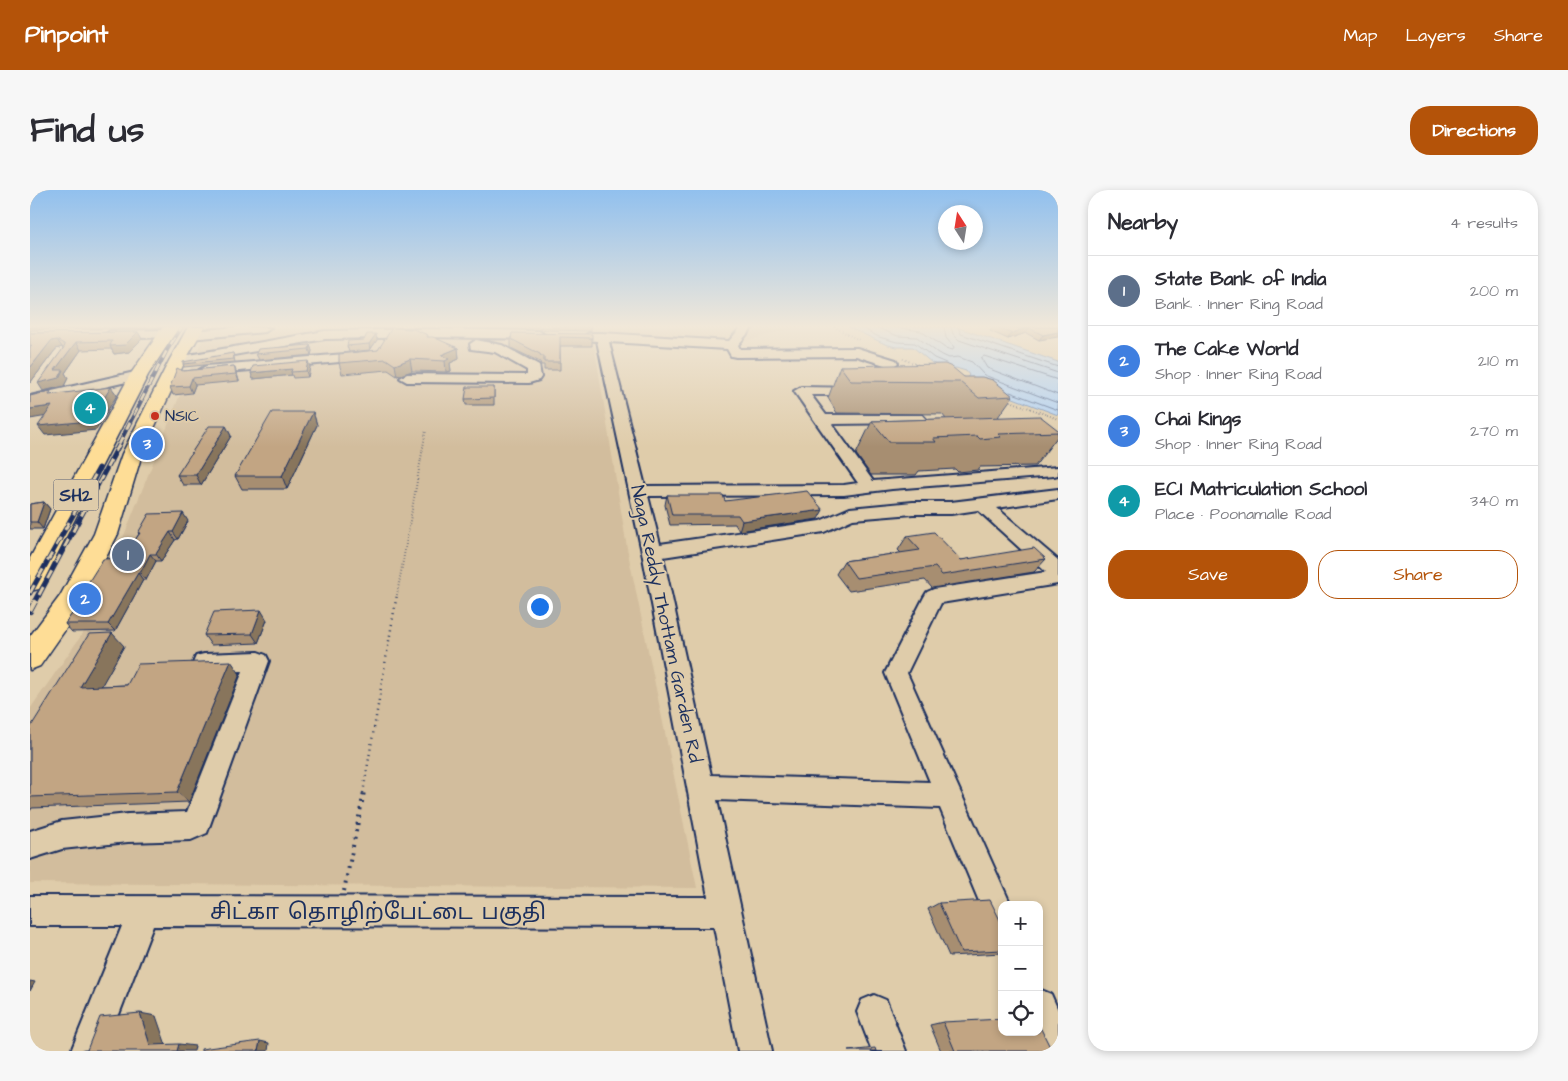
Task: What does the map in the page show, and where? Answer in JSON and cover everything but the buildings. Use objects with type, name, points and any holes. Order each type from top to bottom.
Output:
[{"type":"main road","name":"SH2","points":[[30,582],[144,367]]},
{"type":"main road","name":"SH2","points":[[30,658],[70,603],[106,534],[132,454],[174,367]]},
{"type":"street","points":[[407,378],[529,379],[534,377],[533,367]]},
{"type":"street","name":"Naga Reddy Thottam Garden Rd","points":[[609,367],[652,552],[755,1051]]},
{"type":"street","points":[[30,398],[139,375]]},
{"type":"street","points":[[30,398],[41,381]]},
{"type":"street","points":[[869,487],[801,392],[873,391]]},
{"type":"street","points":[[821,420],[917,418],[941,443],[923,444]]},
{"type":"street","points":[[840,447],[859,446]]},
{"type":"street","points":[[638,491],[844,490],[1054,471],[1039,458]]},
{"type":"street","points":[[652,552],[824,526],[850,514],[913,508],[951,508],[983,505],[1058,494]]},
{"type":"street","points":[[983,505],[1058,571]]},
{"type":"street","points":[[998,910],[896,673],[934,597],[1058,578]]},
{"type":"street","points":[[30,845],[62,835],[128,828],[191,826],[197,823],[258,661],[182,663]]},
{"type":"street","points":[[700,787],[948,795]]},
{"type":"street","name":"சிட்கா தொழிற்பேட்டை பகுதி","points":[[30,911],[726,912]]},
{"type":"street","points":[[88,1051],[144,911]]},
{"type":"street","points":[[874,1012],[889,1051]]},
{"type":"street","points":[[1043,1015],[1058,1050]]},
{"type":"path","points":[[1001,397],[1058,419]]},
{"type":"path","points":[[340,912],[370,760],[391,625],[426,430]]},
{"type":"shaded area","points":[[191,367],[598,367],[627,548],[697,888],[30,883],[30,709],[88,626]]},
{"type":"water","points":[[942,367],[1058,367],[1058,415],[967,378],[969,375],[966,371],[956,368],[946,369]]},
{"type":"railway","points":[[119,444],[158,367]]},
{"type":"railway","points":[[39,595],[120,443]]},
{"type":"railway","points":[[30,593],[99,468]]},
{"type":"railway","points":[[30,611],[39,594]]},
{"type":"place","name":"ECI Matriculation School","points":[[90,408]]},
{"type":"place","name":"NSIC","points":[[155,416]]},
{"type":"place","name":"Chai Kings","points":[[147,444]]},
{"type":"place","name":"State Bank of India","points":[[128,555]]},
{"type":"place","name":"The Cake World","points":[[85,599]]}]
